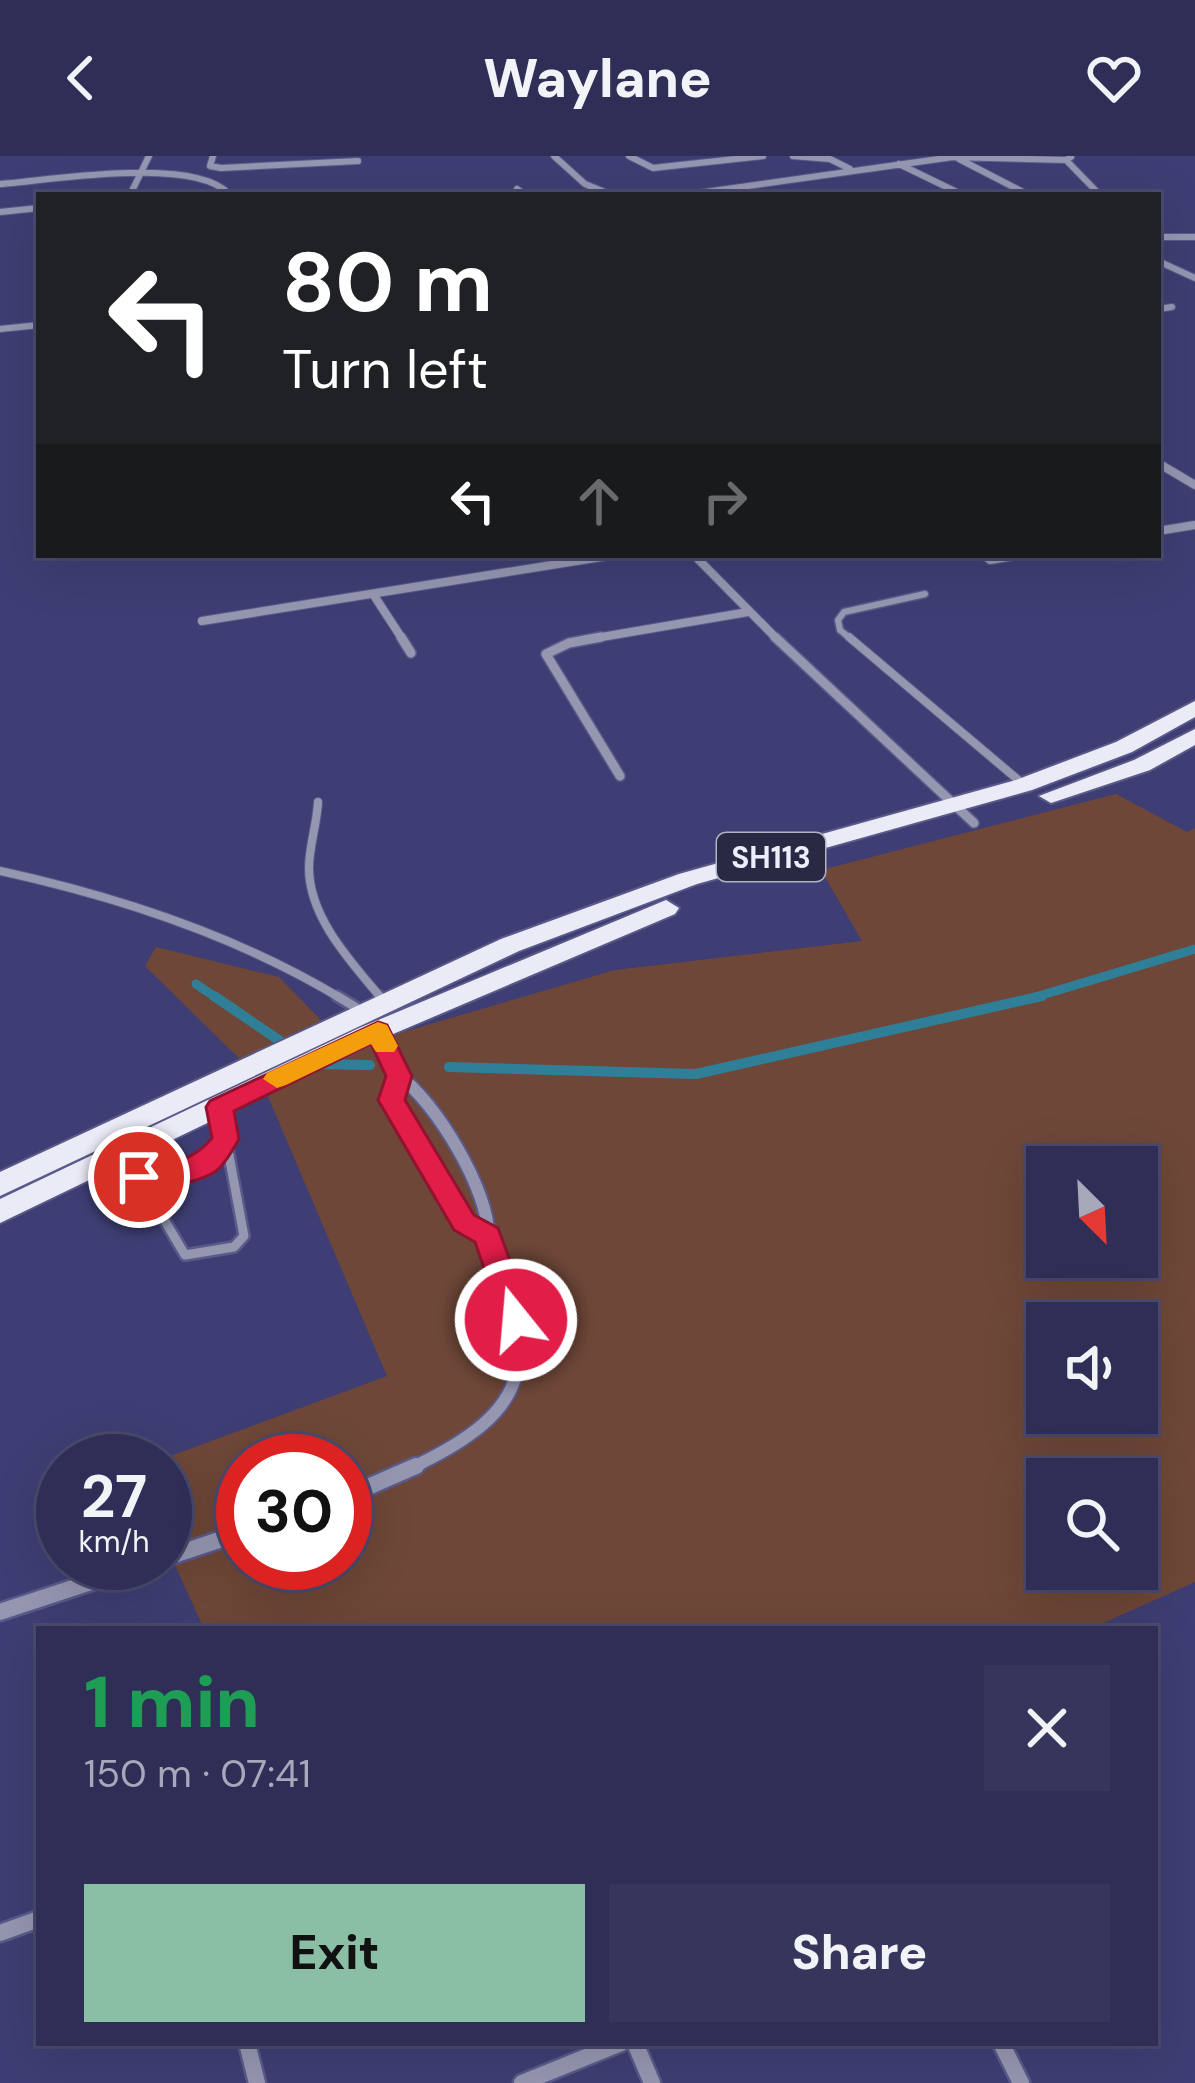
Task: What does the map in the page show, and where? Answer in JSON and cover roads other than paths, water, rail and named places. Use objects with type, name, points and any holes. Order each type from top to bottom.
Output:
[{"type":"main road","name":"SH113","points":[[965,815],[1024,785],[1124,748],[1195,708]]},
{"type":"main road","name":"SH113","points":[[0,1185],[226,1095],[369,1020],[684,901],[1142,765],[1195,736]]},
{"type":"main road","name":"SH113","points":[[0,1212],[132,1165],[226,1095]]},
{"type":"street","points":[[132,192],[149,156]]},
{"type":"street","points":[[213,156],[210,166],[221,168],[358,160]]},
{"type":"street","points":[[554,156],[585,184],[605,192]]},
{"type":"street","points":[[628,156],[653,168],[763,156]]},
{"type":"street","points":[[794,156],[849,156]]},
{"type":"street","points":[[953,157],[1023,192]]},
{"type":"street","points":[[709,192],[953,157],[1069,158],[1097,192]]},
{"type":"street","points":[[830,159],[852,170]]},
{"type":"street","points":[[897,162],[957,192]]},
{"type":"street","points":[[0,184],[203,177],[227,192]]},
{"type":"street","points":[[754,185],[762,192]]},
{"type":"street","points":[[0,212],[36,208]]},
{"type":"street","points":[[1161,237],[1195,237]]},
{"type":"street","points":[[1161,262],[1195,278]]},
{"type":"street","points":[[1161,309],[1172,307]]},
{"type":"street","points":[[0,328],[36,325]]},
{"type":"street","points":[[1161,465],[1195,485]]},
{"type":"street","points":[[1161,531],[1195,525]]},
{"type":"street","points":[[202,621],[595,558]]},
{"type":"street","points":[[697,558],[965,815]]},
{"type":"street","points":[[373,594],[411,653]]},
{"type":"street","points":[[620,776],[546,654],[569,643],[748,612]]},
{"type":"street","points":[[369,1020],[399,1076],[419,1090],[448,1135],[489,1214],[488,1236],[511,1296],[521,1345],[517,1387],[497,1418],[372,1485]]},
{"type":"street","points":[[399,1076],[391,1100],[464,1222],[488,1236]]},
{"type":"street","points":[[418,1142],[448,1135]]},
{"type":"street","points":[[0,1612],[67,1590]]},
{"type":"street","points":[[0,1933],[36,1920]]},
{"type":"street","points":[[248,2046],[257,2083]]},
{"type":"street","points":[[522,2083],[614,2046]]},
{"type":"street","points":[[636,2046],[652,2083]]},
{"type":"street","points":[[1002,2046],[1021,2083]]},
{"type":"lane","points":[[925,594],[844,612],[838,620],[840,630],[1024,785]]},
{"type":"lane","points":[[317,802],[318,831],[308,872],[369,1020]]},
{"type":"lane","points":[[0,871],[92,891],[281,962],[369,1020]]},
{"type":"lane","points":[[132,1165],[185,1255],[234,1247],[244,1236],[226,1139],[226,1095]]},
{"type":"lane","points":[[132,1165],[166,1176],[206,1165],[226,1139]]},
{"type":"waterway","points":[[1030,999],[1195,949]]},
{"type":"waterway","points":[[196,984],[218,999]]},
{"type":"waterway","points":[[214,996],[314,1064],[370,1065]]},
{"type":"waterway","points":[[1030,999],[1042,996]]},
{"type":"waterway","points":[[449,1067],[696,1074],[1030,999]]}]
